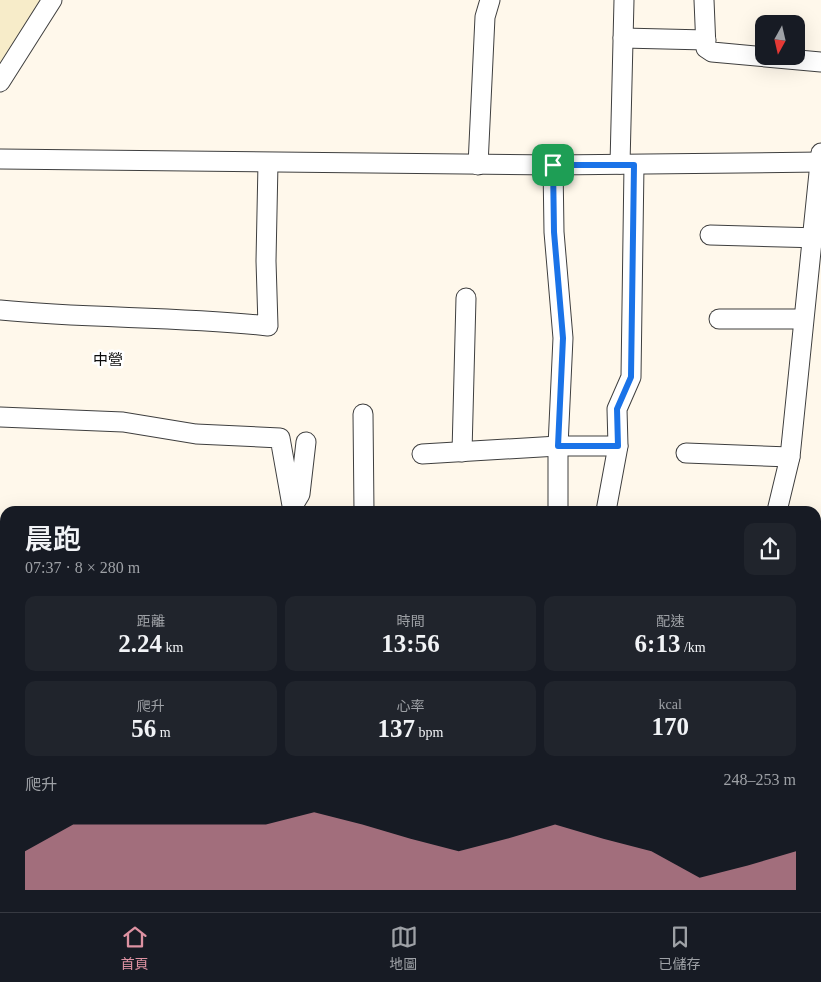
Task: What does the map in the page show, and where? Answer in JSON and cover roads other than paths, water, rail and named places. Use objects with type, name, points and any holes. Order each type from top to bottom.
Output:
[{"type":"street","points":[[0,82],[52,0]]},
{"type":"street","points":[[478,165],[485,17],[490,0]]},
{"type":"street","points":[[607,506],[618,446],[617,409],[631,377],[623,38],[624,0]]},
{"type":"street","points":[[704,0],[706,48],[712,52],[722,55],[821,62]]},
{"type":"street","points":[[623,38],[706,40]]},
{"type":"street","points":[[0,159],[478,165],[627,165],[821,159],[816,237],[803,319],[790,457],[778,506]]},
{"type":"street","points":[[0,310],[52,315],[204,319],[268,326],[266,261],[268,163]]},
{"type":"street","points":[[553,165],[554,232],[563,338],[558,446],[558,506]]},
{"type":"street","points":[[710,234],[816,237]]},
{"type":"street","points":[[462,452],[466,298]]},
{"type":"street","points":[[719,319],[803,319]]},
{"type":"street","points":[[363,414],[364,506]]},
{"type":"street","points":[[0,417],[123,422],[196,434],[280,438],[292,506]]},
{"type":"street","points":[[294,506],[300,494],[306,442]]},
{"type":"street","points":[[422,454],[558,446],[618,446]]},
{"type":"street","points":[[686,453],[790,457]]},
{"type":"district","name":"中營","points":[[108,360]]}]
